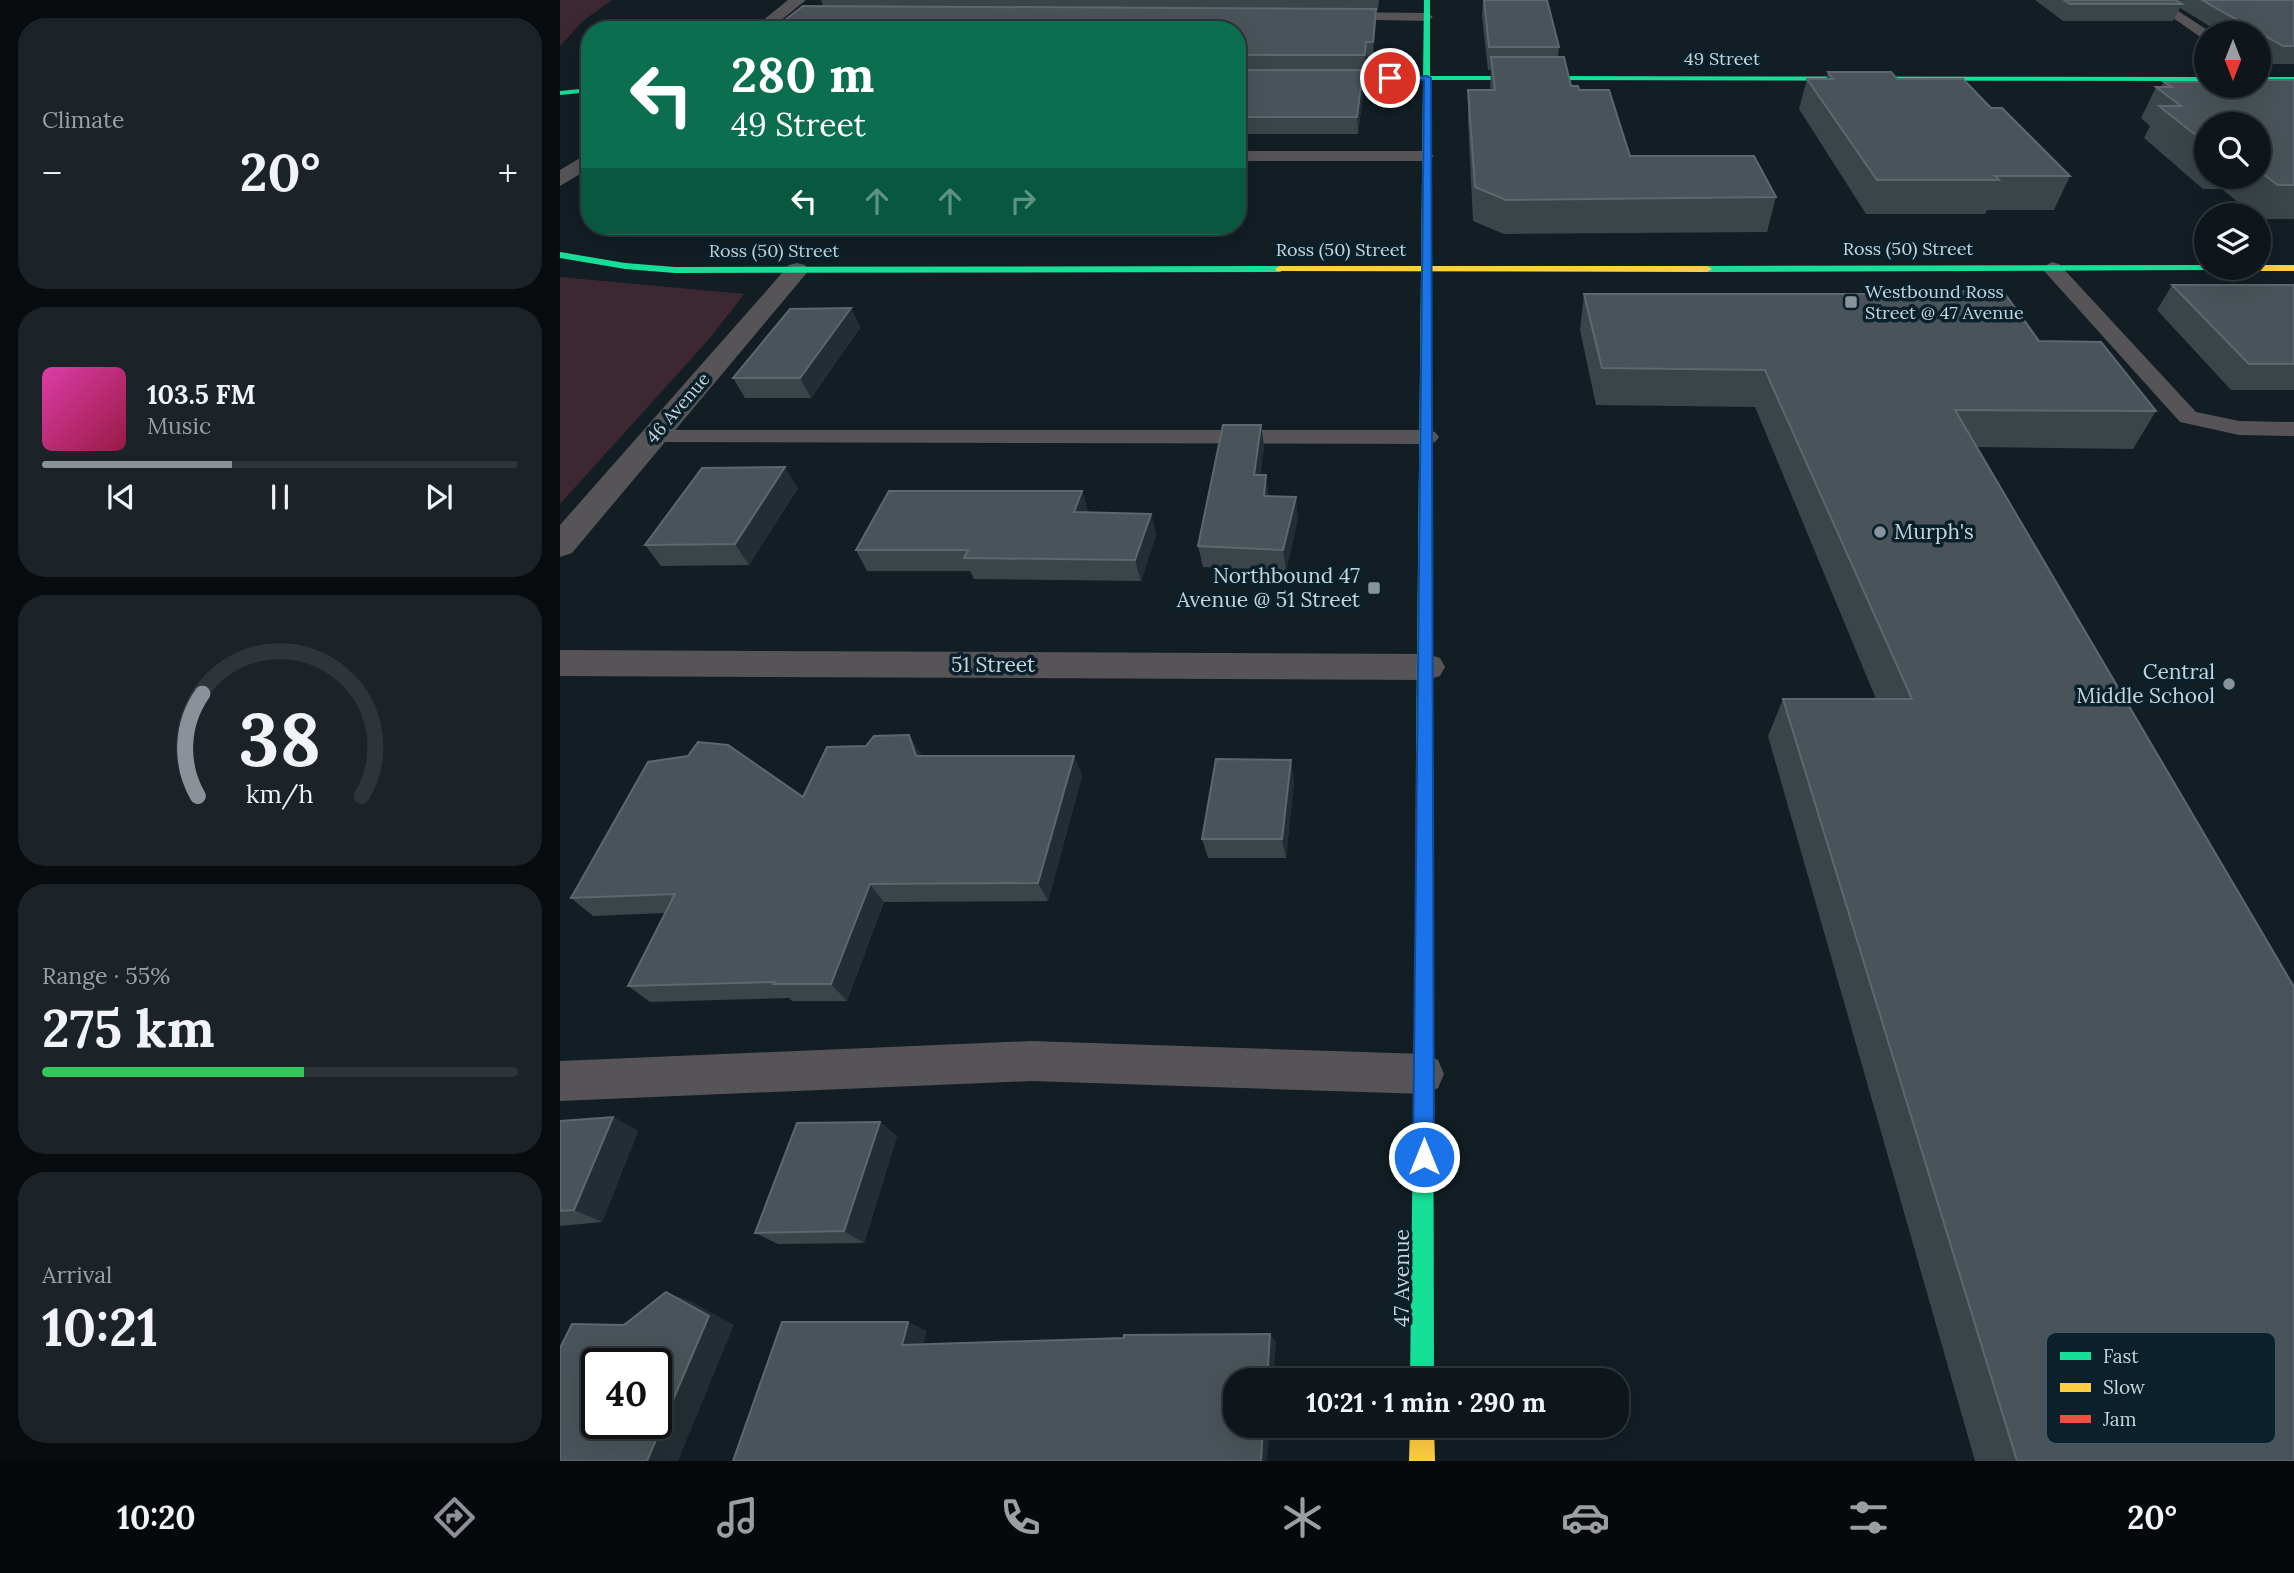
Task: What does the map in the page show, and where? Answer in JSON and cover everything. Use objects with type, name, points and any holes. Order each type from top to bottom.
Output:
[{"type":"main road","name":"47 Avenue","points":[[1422,1368],[1427,667],[1427,8]]},
{"type":"main road","name":"49 Street","points":[[1246,78],[2194,79]]},
{"type":"main road","points":[[2272,79],[2294,79]]},
{"type":"main road","points":[[560,93],[581,91]]},
{"type":"main road","name":"Ross (50) Street","points":[[560,254],[625,266],[675,270],[2194,268]]},
{"type":"main road","points":[[2271,268],[2294,268]]},
{"type":"main road","points":[[1422,1438],[1422,1461]]},
{"type":"street","points":[[770,21],[798,0]]},
{"type":"street","points":[[560,180],[581,165]]},
{"type":"street","name":"46 Avenue","points":[[560,546],[797,270]]},
{"type":"street","name":"51 Street","points":[[560,663],[1427,667]]},
{"type":"lane","points":[[2153,0],[2194,27]]},
{"type":"lane","points":[[1315,16],[1427,8]]},
{"type":"lane","points":[[777,15],[805,15]]},
{"type":"lane","points":[[1246,156],[1426,156]]},
{"type":"lane","points":[[2052,268],[2188,417],[2239,428],[2294,429]]},
{"type":"lane","points":[[653,437],[1427,437]]},
{"type":"lane","points":[[560,1081],[1031,1061],[1424,1074]]},
{"type":"shaded area","points":[[560,0],[612,0],[581,21],[560,46]]},
{"type":"shaded area","points":[[560,277],[744,294],[710,338],[560,504]]},
{"type":"building","points":[[1484,0],[1547,0],[1559,47],[1489,47]]},
{"type":"building","points":[[2064,0],[2175,0],[2182,4],[2070,4]]},
{"type":"building","points":[[2202,0],[2294,0],[2294,46],[2283,46],[2272,40],[2272,21],[2239,21]]},
{"type":"building","points":[[803,6],[1376,9],[1373,42],[1366,42],[1365,55],[1246,55],[1246,21],[784,21]]},
{"type":"building","points":[[1491,57],[1564,57],[1571,86],[1578,86],[1579,90],[1609,90],[1630,156],[1754,156],[1776,197],[1506,200],[1475,187],[1468,90],[1495,90]]},
{"type":"building","points":[[1246,70],[1363,70],[1357,117],[1246,117]]},
{"type":"building","points":[[1828,72],[1891,72],[1897,79],[1963,79],[1991,108],[2002,108],[2070,176],[1995,176],[1999,180],[1877,180],[1807,79],[1833,79]]},
{"type":"building","points":[[2272,80],[2294,80],[2294,185],[2278,185],[2271,180],[2271,112],[2194,112],[2194,134],[2159,106],[2181,106],[2156,87],[2172,87],[2164,82],[2194,82],[2194,98],[2272,98]]},
{"type":"building","points":[[2172,285],[2294,285],[2294,364],[2249,364]]},
{"type":"building","points":[[1929,291],[2003,291],[2039,341],[2101,342],[2156,411],[1955,410],[2294,987],[2294,1461],[2017,1461],[1783,699],[1912,699],[1765,370],[1602,368],[1584,294],[1932,294]]},
{"type":"building","points":[[851,308],[800,378],[733,378],[790,309]]},
{"type":"building","points":[[1223,425],[1261,425],[1254,475],[1266,475],[1264,496],[1296,497],[1283,550],[1198,546]]},
{"type":"building","points":[[785,467],[735,544],[645,545],[702,468]]},
{"type":"building","points":[[889,491],[1082,491],[1074,512],[1151,514],[1135,560],[964,558],[968,550],[856,550]]},
{"type":"building","points":[[909,735],[916,756],[1074,756],[1038,883],[870,884],[831,984],[774,984],[775,982],[628,986],[675,894],[571,898],[648,762],[688,756],[698,742],[728,745],[803,797],[827,747],[866,746],[874,736]]},
{"type":"building","points":[[1216,759],[1291,760],[1282,839],[1202,839]]},
{"type":"building","points":[[613,1117],[574,1210],[560,1211],[560,1121]]},
{"type":"building","points":[[880,1122],[844,1231],[755,1233],[797,1123]]},
{"type":"building","points":[[666,1292],[709,1316],[672,1403],[672,1348],[581,1348],[581,1439],[656,1439],[647,1461],[560,1461],[560,1348],[572,1324],[624,1325]]},
{"type":"building","points":[[782,1322],[908,1322],[902,1345],[1124,1338],[1124,1335],[1270,1334],[1268,1368],[1223,1368],[1223,1438],[1262,1438],[1261,1461],[733,1461]]},
{"type":"traffic: fast","points":[[1424,752],[1427,0]]},
{"type":"traffic: fast","points":[[1246,78],[2194,79]]},
{"type":"traffic: fast","points":[[2272,79],[2294,79]]},
{"type":"traffic: fast","points":[[560,93],[581,91]]},
{"type":"traffic: fast","points":[[560,255],[625,266],[675,270],[1280,269]]},
{"type":"traffic: fast","points":[[1707,269],[2194,268]]},
{"type":"traffic: fast","points":[[1422,1368],[1424,949]]},
{"type":"traffic: slow","points":[[2271,268],[2294,268]]},
{"type":"traffic: slow","points":[[1280,269],[1707,269]]},
{"type":"traffic: slow","points":[[1422,1438],[1422,1461]]},
{"type":"traffic: jam","points":[[1424,752],[1424,949]]},
{"type":"place","name":"Westbound Ross Street @ 47 Avenue","points":[[1851,302]]},
{"type":"place","name":"Murph's","points":[[1880,532]]},
{"type":"place","name":"Northbound 47 Avenue @ 51 Street","points":[[1374,588]]},
{"type":"place","name":"Central Middle School","points":[[2229,684]]},
{"type":"route","points":[[1390,78],[1427,78],[1424,1157]]}]
